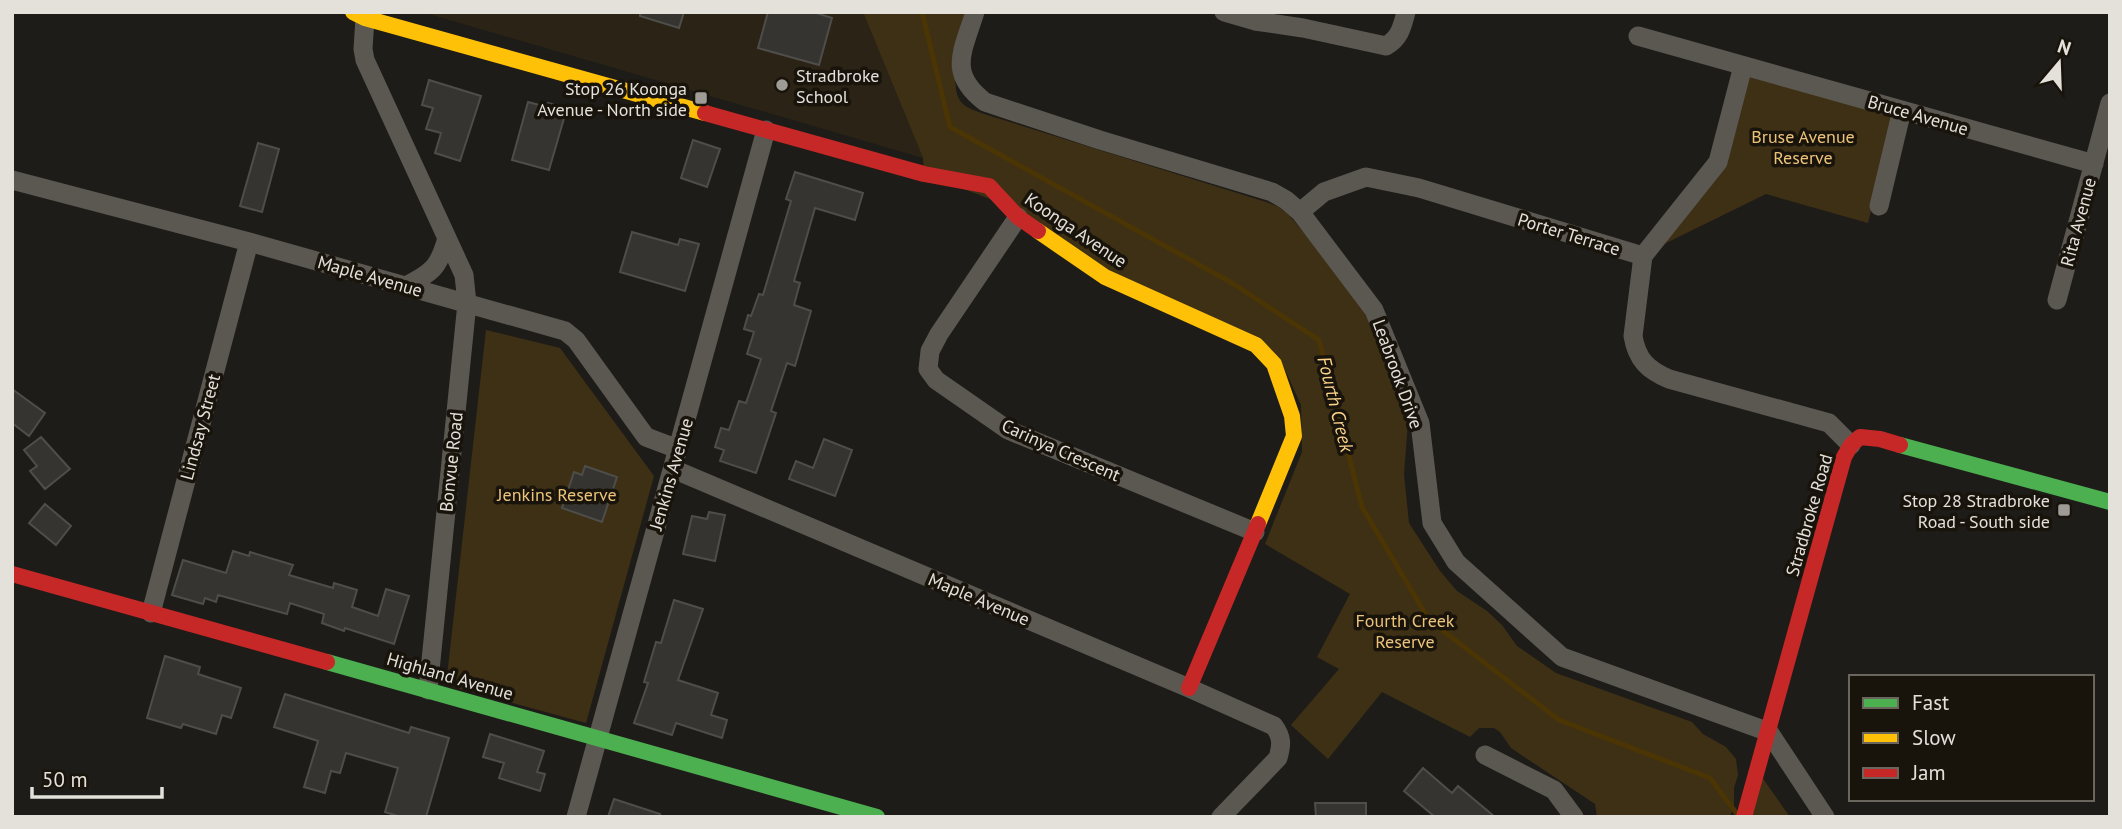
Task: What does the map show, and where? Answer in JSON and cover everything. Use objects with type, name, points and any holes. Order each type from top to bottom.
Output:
[{"type":"street","name":"Leabrook Drive","points":[[975,12],[960,60],[969,90],[985,102],[1272,192],[1300,212],[1374,310],[1420,423],[1432,523],[1457,562],[1562,657],[1769,732]]},
{"type":"street","points":[[1223,12],[1255,21],[1303,27],[1386,46],[1394,42],[1399,34],[1406,12]]},
{"type":"street","name":"Koonga Avenue","points":[[359,15],[924,174],[989,186],[1018,217],[1105,277],[1256,345],[1274,364],[1292,416],[1294,436],[1189,688]]},
{"type":"street","name":"Bonvue Road","points":[[359,15],[365,60],[464,275],[467,303],[428,690]]},
{"type":"street","name":"Bruce Avenue","points":[[1638,36],[2094,164]]},
{"type":"street","points":[[1643,256],[1718,162],[1743,66]]},
{"type":"street","name":"Rita Avenue","points":[[2057,300],[2110,103]]},
{"type":"street","points":[[1879,206],[1902,110]]},
{"type":"street","name":"Jenkins Avenue","points":[[576,817],[766,130]]},
{"type":"street","name":"Porter Terrace","points":[[1300,212],[1324,192],[1366,177],[1419,188],[1643,256],[1633,336],[1635,347],[1653,372],[1829,423],[1850,444]]},
{"type":"street","name":"Maple Avenue","points":[[12,180],[249,242],[565,331],[576,340],[646,437],[678,449]]},
{"type":"street","name":"Carinya Crescent","points":[[1018,217],[930,351],[929,369],[936,380],[1008,430],[1255,532]]},
{"type":"street","points":[[406,286],[428,275],[442,255],[447,238]]},
{"type":"street","name":"Lindsay Street","points":[[151,613],[249,242]]},
{"type":"street","name":"Stradbroke Road","points":[[1744,817],[1844,457],[1850,444],[1860,437],[1880,439],[2110,502]]},
{"type":"street","name":"Maple Avenue","points":[[673,469],[1274,726],[1281,736],[1282,747],[1278,758],[1221,817]]},
{"type":"street","name":"Highland Avenue","points":[[12,574],[877,817]]},
{"type":"street","points":[[1769,732],[1825,817]]},
{"type":"street","points":[[1485,755],[1554,790],[1574,817]]},
{"type":"shaded area","name":"Stradbroke School","points":[[422,12],[863,12],[923,158]]},
{"type":"green space","name":"Fourth Creek Reserve","points":[[863,12],[972,12],[956,73],[958,96],[965,106],[1266,202],[1289,215],[1370,312],[1402,392],[1408,422],[1404,474],[1409,523],[1440,571],[1457,591],[1487,611],[1502,625],[1517,646],[1556,673],[1692,722],[1703,734],[1726,747],[1736,759],[1738,775],[1730,817],[1597,817],[1595,804],[1511,748],[1494,728],[1479,728],[1470,737],[1382,692],[1328,759],[1291,725],[1339,669],[1317,657],[1350,594],[1265,544],[1302,452],[1301,405],[1279,357],[1105,277],[1006,205],[924,174],[923,158]]},
{"type":"green space","name":"Bruse Avenue Reserve","points":[[1746,72],[1895,114],[1868,223],[1766,194],[1656,248],[1724,163]]},
{"type":"green space","name":"Jenkins Reserve","points":[[486,330],[560,348],[654,476],[586,723],[446,685]]},
{"type":"green space","points":[[1759,773],[1790,817],[1748,817]]},
{"type":"building","points":[[640,12],[684,12],[679,28],[640,16]]},
{"type":"building","points":[[768,12],[813,12],[832,18],[819,65],[758,48]]},
{"type":"building","points":[[429,80],[481,96],[460,161],[435,153],[441,133],[426,129],[433,108],[422,105]]},
{"type":"building","points":[[528,102],[567,108],[549,170],[512,160]]},
{"type":"building","points":[[693,140],[720,149],[707,187],[681,178]]},
{"type":"building","points":[[258,143],[279,149],[262,212],[240,206]]},
{"type":"building","points":[[795,172],[863,193],[855,220],[815,208],[794,281],[800,283],[794,305],[811,311],[795,366],[787,363],[771,411],[776,413],[756,473],[720,461],[724,450],[715,447],[721,428],[729,430],[739,401],[746,403],[761,359],[747,354],[754,332],[744,329],[759,294],[763,295],[791,201],[786,199]]},
{"type":"building","points":[[632,232],[678,245],[680,239],[699,244],[685,291],[620,272]]},
{"type":"building","points":[[12,389],[45,413],[29,436],[12,423]]},
{"type":"building","points":[[41,437],[70,469],[45,489],[30,471],[37,466],[24,450]]},
{"type":"building","points":[[824,439],[852,450],[835,496],[789,479],[796,461],[813,468]]},
{"type":"building","points":[[585,466],[617,477],[602,522],[562,508],[574,472],[582,475]]},
{"type":"building","points":[[45,504],[71,526],[56,545],[29,523]]},
{"type":"building","points":[[709,512],[725,515],[715,561],[683,554],[692,516],[707,519]]},
{"type":"building","points":[[233,551],[249,556],[250,552],[293,565],[289,575],[333,588],[334,583],[357,590],[352,607],[378,616],[386,589],[409,596],[394,644],[322,623],[324,614],[290,603],[287,614],[218,595],[216,602],[205,598],[203,604],[172,595],[183,560],[226,573]]},
{"type":"building","points":[[674,600],[703,609],[678,680],[718,693],[711,715],[727,720],[722,738],[676,723],[672,735],[634,723],[648,683],[644,682],[656,642],[661,643]]},
{"type":"building","points":[[165,656],[200,667],[198,674],[241,688],[231,718],[222,715],[216,734],[183,724],[181,728],[147,718]]},
{"type":"building","points":[[285,694],[409,733],[411,727],[449,738],[426,817],[401,817],[385,812],[398,768],[346,753],[340,773],[331,771],[325,793],[304,787],[318,741],[274,727]]},
{"type":"building","points":[[490,734],[544,751],[537,772],[545,774],[540,791],[499,778],[504,763],[483,757]]},
{"type":"building","points":[[1423,768],[1452,793],[1458,786],[1495,817],[1435,817],[1404,791]]},
{"type":"building","points":[[614,799],[660,814],[660,817],[608,817]]},
{"type":"building","points":[[1315,803],[1366,803],[1366,817],[1316,817]]},
{"type":"waterway","name":"Fourth Creek","points":[[922,12],[950,127],[1232,283],[1319,340],[1362,507],[1429,620],[1559,720],[1710,778],[1737,814]]},
{"type":"traffic: fast","points":[[1900,445],[2110,502]]},
{"type":"traffic: fast","points":[[327,662],[877,817]]},
{"type":"traffic: slow","points":[[353,12],[365,18],[705,113]]},
{"type":"traffic: slow","points":[[1038,231],[1105,277],[1256,345],[1274,364],[1292,416],[1294,436],[1258,524]]},
{"type":"traffic: jam","points":[[705,113],[924,174],[989,186],[1018,217],[1038,231]]},
{"type":"traffic: jam","points":[[1744,817],[1844,457],[1860,437],[1900,445]]},
{"type":"traffic: jam","points":[[1189,688],[1258,524]]},
{"type":"traffic: jam","points":[[12,574],[327,662]]},
{"type":"place","name":"Stradbroke School","points":[[782,85]]},
{"type":"place","name":"Stop 26 Koonga Avenue - North side","points":[[701,98]]},
{"type":"place","name":"Stop 28 Stradbroke Road - South side","points":[[2064,510]]}]
